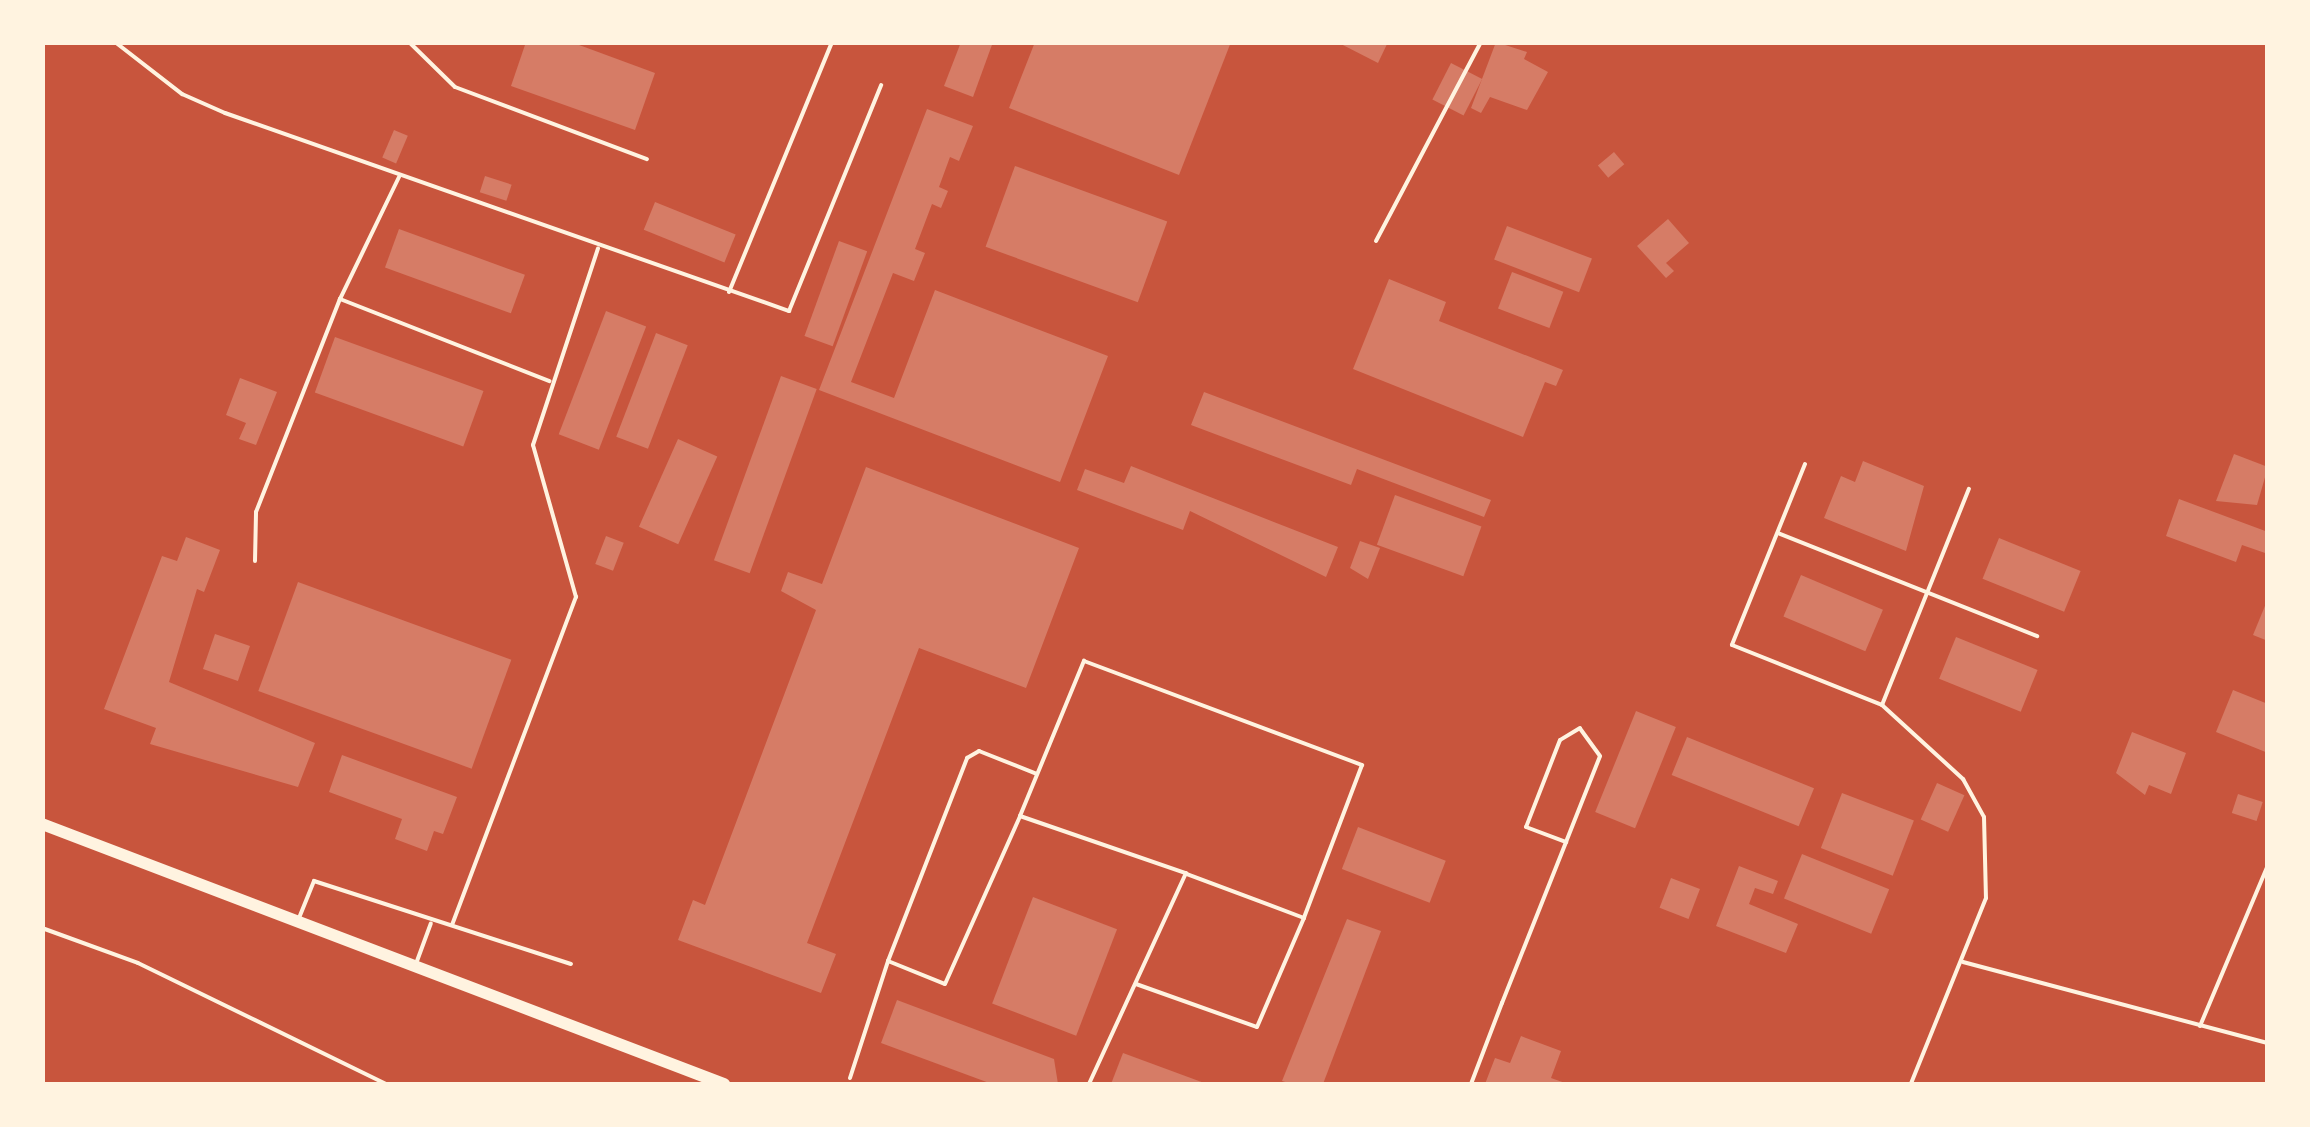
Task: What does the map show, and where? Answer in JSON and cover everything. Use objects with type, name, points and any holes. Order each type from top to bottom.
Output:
[{"type":"main road","points":[[42,824],[724,1084]]},
{"type":"lane","points":[[115,42],[182,94],[598,248],[789,311],[881,85]]},
{"type":"lane","points":[[409,42],[455,87],[647,159]]},
{"type":"lane","points":[[729,292],[832,42]]},
{"type":"lane","points":[[1376,241],[1482,42]]},
{"type":"lane","points":[[255,561],[256,512],[340,299],[399,176]]},
{"type":"lane","points":[[452,926],[576,597],[532,444],[549,381],[598,248]]},
{"type":"lane","points":[[340,299],[549,381]]},
{"type":"lane","points":[[1805,464],[1732,645],[1882,705],[1963,779],[1984,817],[1986,898],[1911,1084]]},
{"type":"lane","points":[[1882,705],[1969,489]]},
{"type":"lane","points":[[1778,532],[2037,636]]},
{"type":"lane","points":[[888,961],[945,984],[1084,661],[1353,758],[1362,775],[1257,1028],[1135,984]]},
{"type":"lane","points":[[1471,1084],[1600,756],[1580,728],[1560,740],[1526,827],[1566,842]]},
{"type":"lane","points":[[850,1078],[888,961],[960,767],[979,751],[1037,774]]},
{"type":"lane","points":[[1020,816],[1304,918]]},
{"type":"lane","points":[[2200,1026],[2268,866]]},
{"type":"lane","points":[[1089,1084],[1186,873]]},
{"type":"lane","points":[[298,923],[314,881],[431,923],[452,926],[571,964]]},
{"type":"lane","points":[[415,966],[431,923]]},
{"type":"lane","points":[[42,928],[138,963],[386,1084]]},
{"type":"lane","points":[[1961,962],[2268,1044]]},
{"type":"building","points":[[526,42],[571,42],[655,73],[635,130],[511,86]]},
{"type":"building","points":[[961,42],[993,42],[973,97],[944,86]]},
{"type":"building","points":[[1035,42],[1231,42],[1179,175],[1009,108]]},
{"type":"building","points":[[1337,42],[1388,42],[1378,63]]},
{"type":"building","points":[[1496,42],[1527,52],[1524,59],[1548,72],[1527,110],[1490,97],[1481,113],[1471,108]]},
{"type":"building","points":[[1451,63],[1482,79],[1464,115],[1432,100]]},
{"type":"building","points":[[927,109],[973,126],[959,161],[950,157],[939,187],[948,191],[941,208],[932,204],[915,249],[925,253],[914,281],[893,273],[851,382],[894,398],[935,290],[1108,356],[1060,482],[819,390]]},
{"type":"building","points":[[394,130],[408,136],[396,163],[382,158]]},
{"type":"building","points":[[1614,152],[1624,164],[1608,178],[1598,165]]},
{"type":"building","points":[[1015,166],[1167,221],[1138,302],[986,247]]},
{"type":"building","points":[[485,176],[512,185],[506,201],[480,192]]},
{"type":"building","points":[[655,202],[736,235],[724,262],[644,230]]},
{"type":"building","points":[[1668,219],[1689,243],[1666,263],[1674,271],[1666,278],[1637,246]]},
{"type":"building","points":[[1507,226],[1592,259],[1579,292],[1494,260]]},
{"type":"building","points":[[399,229],[525,275],[511,313],[385,268]]},
{"type":"building","points":[[839,241],[867,251],[833,346],[804,336]]},
{"type":"building","points":[[1512,272],[1563,292],[1549,328],[1498,308]]},
{"type":"building","points":[[1389,279],[1446,302],[1439,321],[1563,370],[1556,386],[1545,382],[1523,437],[1353,369]]},
{"type":"building","points":[[606,311],[646,326],[599,450],[559,434]]},
{"type":"building","points":[[656,333],[688,345],[648,449],[616,437]]},
{"type":"building","points":[[335,337],[483,391],[463,446],[315,392]]},
{"type":"building","points":[[781,376],[817,389],[750,573],[714,560]]},
{"type":"building","points":[[240,378],[277,392],[256,445],[239,439],[246,423],[226,415]]},
{"type":"building","points":[[1204,392],[1491,500],[1484,517],[1357,469],[1351,485],[1191,425]]},
{"type":"building","points":[[678,439],[717,456],[678,544],[639,527]]},
{"type":"building","points":[[2234,454],[2268,467],[2257,505],[2216,501]]},
{"type":"building","points":[[1863,461],[1924,486],[1906,551],[1824,518],[1841,476],[1855,482]]},
{"type":"building","points":[[1131,466],[1338,547],[1326,577],[1190,511],[1183,530],[1077,490],[1085,469],[1124,483]]},
{"type":"building","points":[[866,467],[1079,548],[1026,688],[919,648],[807,943],[836,954],[821,993],[678,940],[693,900],[705,905],[816,610],[781,591],[788,572],[822,584]]},
{"type":"building","points":[[1395,495],[1481,526],[1463,576],[1377,545]]},
{"type":"building","points":[[2179,499],[2268,532],[2268,554],[2242,545],[2236,562],[2166,536]]},
{"type":"building","points":[[606,536],[624,543],[613,571],[595,564]]},
{"type":"building","points":[[186,537],[220,550],[204,592],[197,589],[169,682],[315,743],[298,787],[150,744],[156,728],[104,709],[162,556],[177,561]]},
{"type":"building","points":[[1999,538],[2081,571],[2064,612],[1983,579]]},
{"type":"building","points":[[1360,541],[1380,548],[1368,579],[1350,568]]},
{"type":"building","points":[[1801,575],[1883,610],[1865,651],[1783,616]]},
{"type":"building","points":[[298,582],[511,660],[472,769],[258,691]]},
{"type":"building","points":[[2268,601],[2268,641],[2253,635]]},
{"type":"building","points":[[215,634],[250,646],[238,681],[203,669]]},
{"type":"building","points":[[1956,637],[2038,670],[2021,712],[1939,679]]},
{"type":"building","points":[[2233,690],[2268,704],[2268,753],[2216,732]]},
{"type":"building","points":[[1636,711],[1676,727],[1635,828],[1595,812]]},
{"type":"building","points":[[2132,732],[2186,753],[2171,794],[2149,785],[2145,795],[2116,773]]},
{"type":"building","points":[[1687,737],[1814,788],[1799,826],[1672,775]]},
{"type":"building","points":[[342,755],[457,797],[443,834],[434,831],[427,851],[395,839],[402,819],[329,792]]},
{"type":"building","points":[[1937,783],[1964,795],[1948,832],[1921,820]]},
{"type":"building","points":[[1842,793],[1914,821],[1893,876],[1821,848]]},
{"type":"building","points":[[2238,794],[2263,802],[2257,821],[2232,813]]},
{"type":"building","points":[[1358,827],[1446,861],[1430,903],[1342,869]]},
{"type":"building","points":[[1802,854],[1889,889],[1871,934],[1784,899]]},
{"type":"building","points":[[1739,866],[1778,881],[1773,894],[1755,888],[1749,904],[1798,924],[1786,953],[1716,926]]},
{"type":"building","points":[[1671,878],[1700,889],[1688,919],[1660,908]]},
{"type":"building","points":[[1033,897],[1117,929],[1076,1036],[992,1003]]},
{"type":"building","points":[[1347,919],[1381,931],[1323,1084],[1282,1081]]},
{"type":"building","points":[[897,1000],[1054,1059],[1058,1084],[992,1084],[881,1043]]},
{"type":"building","points":[[1521,1036],[1561,1051],[1551,1078],[1568,1084],[1485,1084],[1495,1058],[1510,1063]]},
{"type":"building","points":[[1123,1053],[1207,1084],[1111,1084]]}]
